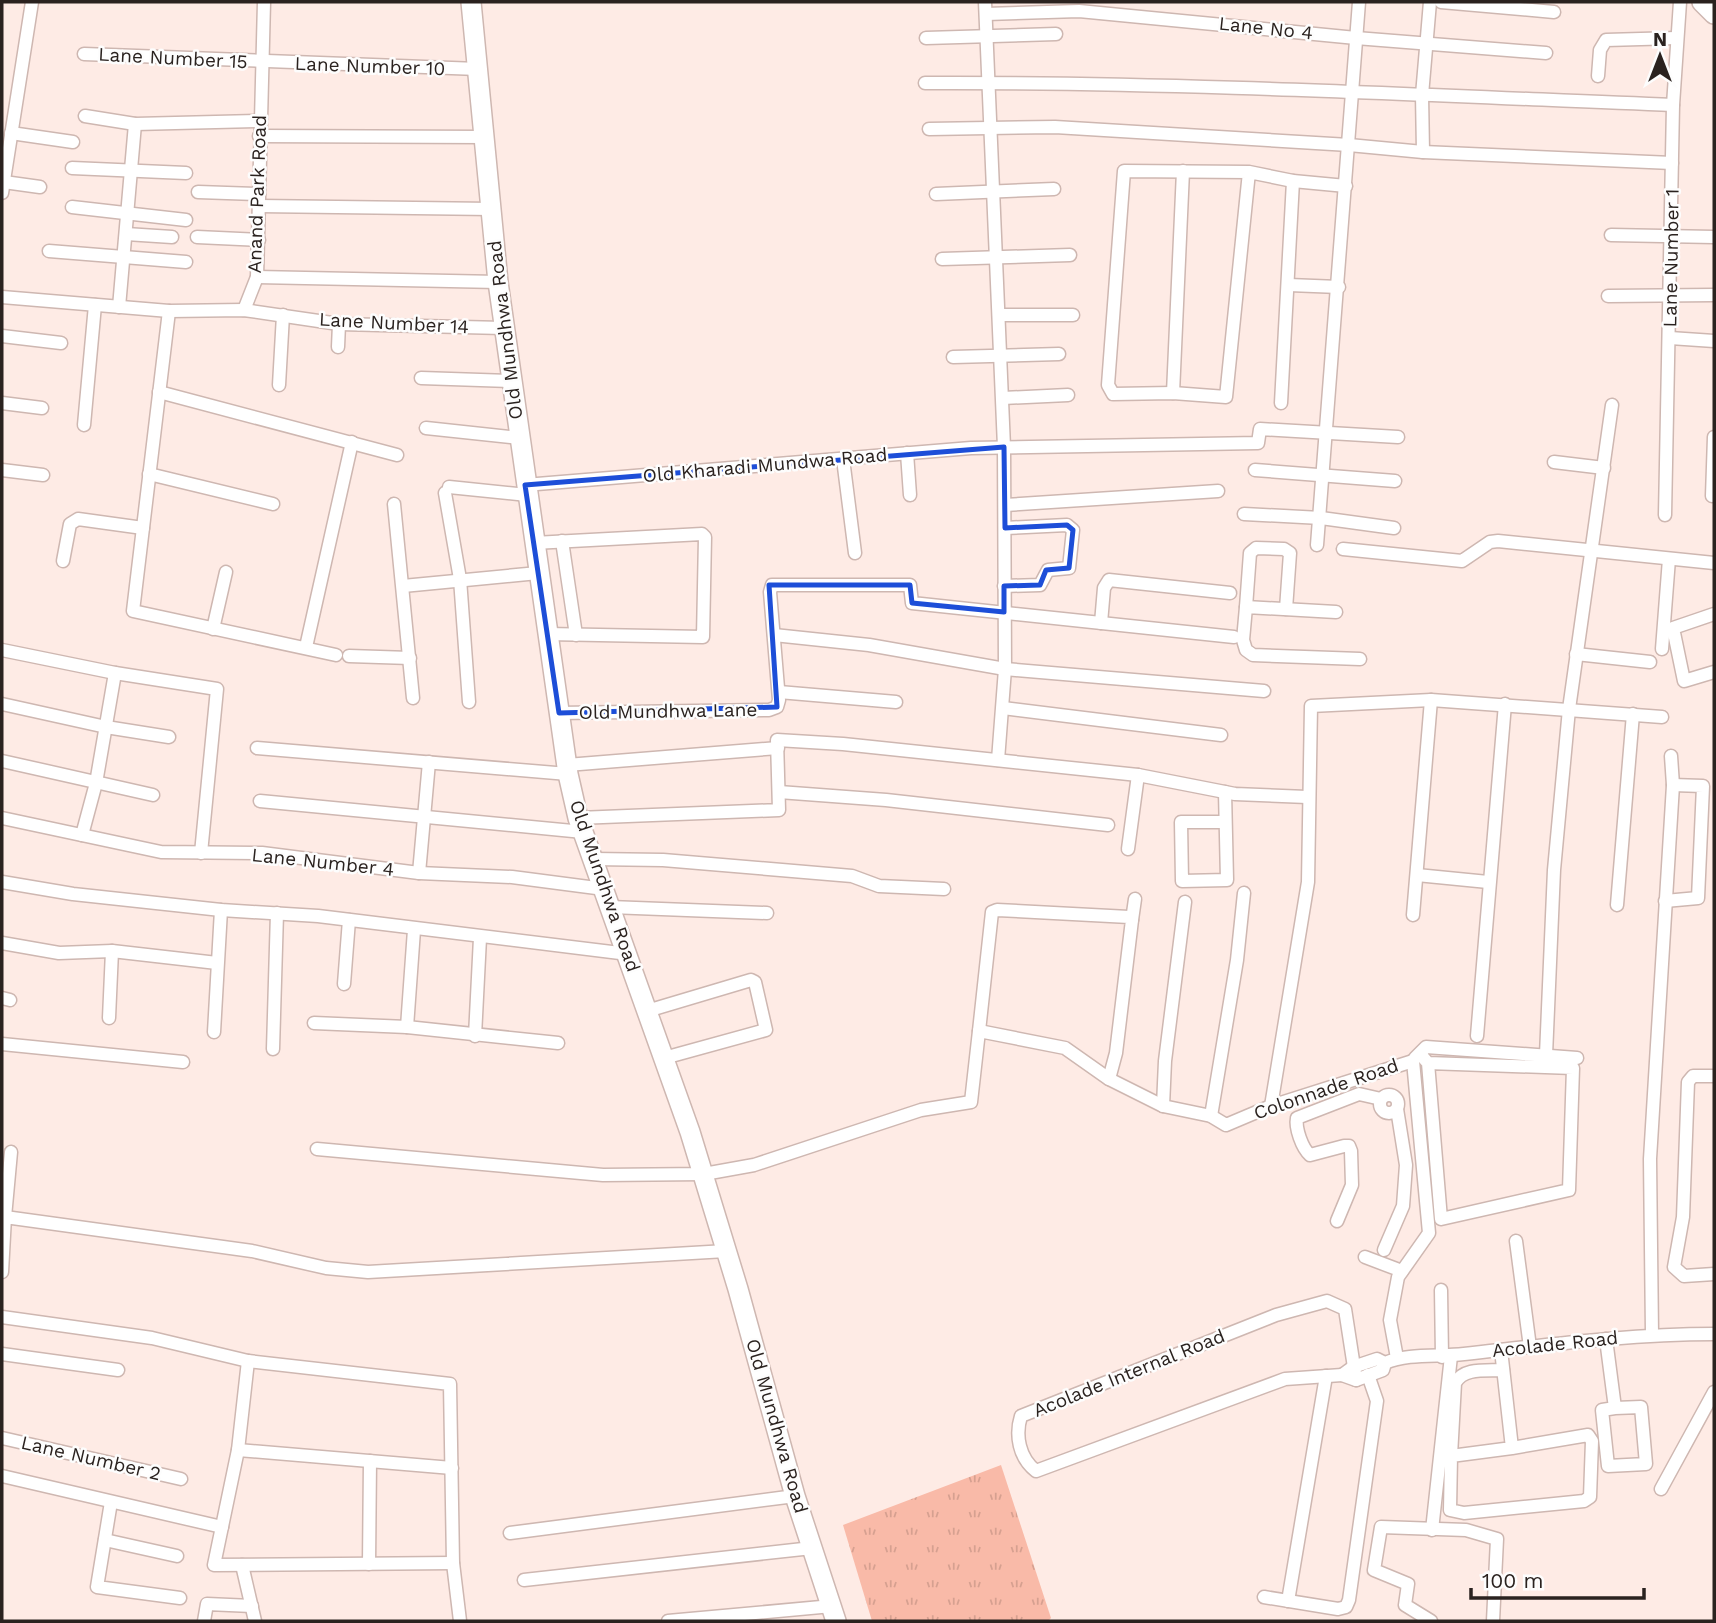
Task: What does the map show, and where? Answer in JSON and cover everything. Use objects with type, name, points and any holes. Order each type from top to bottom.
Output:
[{"type":"street","points":[[32,2],[3,188],[40,187]]},
{"type":"street","name":"Anand Park Road","points":[[244,310],[257,277],[264,2]]},
{"type":"street","name":"Old Mundhwa Road","points":[[471,2],[503,328],[568,770],[581,825],[704,1174],[795,1496],[834,1614]]},
{"type":"street","points":[[1317,545],[1328,432],[1359,2]]},
{"type":"street","points":[[1423,152],[1422,95],[1430,2]]},
{"type":"street","points":[[1441,2],[1554,12]]},
{"type":"street","name":"Lane Number 1","points":[[1665,515],[1673,105],[1680,2]]},
{"type":"street","points":[[1702,2],[1714,14]]},
{"type":"street","points":[[986,8],[1004,447],[1005,669],[999,760]]},
{"type":"street","name":"Lane No 4","points":[[986,8],[1079,11],[1546,53]]},
{"type":"street","points":[[926,38],[1056,34]]},
{"type":"street","points":[[1598,76],[1600,50],[1606,40],[1676,38]]},
{"type":"street","name":"Lane Number 15","points":[[84,54],[262,62]]},
{"type":"street","name":"Lane Number 10","points":[[262,62],[478,69]]},
{"type":"street","points":[[925,83],[1062,82],[1673,105]]},
{"type":"street","points":[[85,116],[135,124],[259,121]]},
{"type":"street","points":[[120,307],[135,124]]},
{"type":"street","points":[[929,129],[1055,127],[1423,152],[1672,163]]},
{"type":"street","points":[[11,133],[73,142]]},
{"type":"street","points":[[259,136],[484,137]]},
{"type":"street","points":[[72,167],[186,173]]},
{"type":"street","points":[[1249,172],[1226,397],[1173,393],[1113,394],[1108,385],[1124,171],[1249,172],[1293,181],[1346,186]]},
{"type":"street","points":[[1173,393],[1183,171]]},
{"type":"street","points":[[1281,403],[1293,181]]},
{"type":"street","points":[[936,194],[1054,189]]},
{"type":"street","points":[[198,192],[259,200],[492,209]]},
{"type":"street","points":[[72,207],[186,220]]},
{"type":"street","points":[[126,234],[172,237]]},
{"type":"street","points":[[1611,235],[1714,237]]},
{"type":"street","points":[[197,237],[259,240]]},
{"type":"street","points":[[49,251],[186,262]]},
{"type":"street","points":[[942,259],[1070,255]]},
{"type":"street","points":[[257,277],[498,282]]},
{"type":"street","points":[[1289,285],[1339,287]]},
{"type":"street","points":[[1608,296],[1714,295]]},
{"type":"street","points":[[2,297],[169,311],[244,310]]},
{"type":"street","points":[[84,425],[95,305]]},
{"type":"street","name":"Lane Number 14","points":[[244,310],[339,324],[503,328]]},
{"type":"street","points":[[169,311],[133,611],[343,656],[410,658]]},
{"type":"street","points":[[278,385],[283,315]]},
{"type":"street","points":[[1000,315],[1073,315]]},
{"type":"street","points":[[338,347],[339,324]]},
{"type":"street","points":[[2,336],[61,343]]},
{"type":"street","points":[[1670,338],[1714,341]]},
{"type":"street","points":[[953,357],[1059,354]]},
{"type":"street","points":[[421,378],[510,381]]},
{"type":"street","points":[[159,392],[397,455]]},
{"type":"street","points":[[1003,398],[1068,395]]},
{"type":"street","points":[[2,403],[42,408]]},
{"type":"street","points":[[1546,1055],[1554,870],[1569,709],[1594,551],[1612,405]]},
{"type":"street","points":[[426,428],[519,438]]},
{"type":"street","name":"Old Kharadi Mundwa Road","points":[[460,579],[447,490],[526,490],[907,453],[1004,447],[1258,443],[1260,429],[1328,432]]},
{"type":"street","points":[[1328,432],[1398,437]]},
{"type":"street","points":[[1712,496],[1714,437]]},
{"type":"street","points":[[306,647],[352,442]]},
{"type":"street","points":[[907,453],[910,495]]},
{"type":"street","points":[[843,459],[855,553]]},
{"type":"street","points":[[1554,462],[1604,468]]},
{"type":"street","points":[[2,470],[43,475]]},
{"type":"street","points":[[1255,470],[1323,478],[1395,481]]},
{"type":"street","points":[[149,474],[273,504]]},
{"type":"street","points":[[1005,505],[1218,491]]},
{"type":"street","points":[[394,504],[414,698]]},
{"type":"street","points":[[1244,514],[1321,518],[1394,528]]},
{"type":"street","points":[[63,561],[69,524],[78,519],[143,528]]},
{"type":"street","points":[[1004,586],[1040,585],[1048,570],[1069,568],[1073,530],[1067,525],[1005,528]]},
{"type":"street","points":[[534,543],[702,534],[705,537],[703,638],[548,634]]},
{"type":"street","points":[[562,541],[576,635]]},
{"type":"street","points":[[1343,549],[1462,561],[1490,542],[1498,541],[1714,563]]},
{"type":"street","points":[[1286,609],[1290,553],[1284,549],[1256,548],[1251,553],[1243,640],[1246,650],[1253,655],[1360,659]]},
{"type":"street","points":[[1662,649],[1669,559]]},
{"type":"street","points":[[213,629],[226,572]]},
{"type":"street","points":[[402,586],[538,573]]},
{"type":"street","points":[[460,579],[470,702]]},
{"type":"street","points":[[1101,623],[1104,588],[1109,580],[1230,593]]},
{"type":"street","points":[[896,702],[779,692],[770,592],[772,586],[910,584],[912,603],[1234,638]]},
{"type":"street","points":[[1246,607],[1336,612]]},
{"type":"street","points":[[1714,614],[1673,628],[1684,681],[1714,672]]},
{"type":"street","points":[[774,635],[869,645],[1005,669],[1264,691]]},
{"type":"street","points":[[2,650],[216,690],[201,853]]},
{"type":"street","points":[[1576,654],[1650,662]]},
{"type":"street","points":[[82,835],[96,783],[115,673]]},
{"type":"street","name":"Old Mundhwa Lane","points":[[559,713],[769,710],[777,707],[779,692]]},
{"type":"street","points":[[1413,915],[1431,700]]},
{"type":"street","points":[[1271,1106],[1308,882],[1307,797],[1311,706],[1431,700],[1662,717]]},
{"type":"street","points":[[2,704],[106,727],[169,737]]},
{"type":"street","points":[[1477,1035],[1504,704]]},
{"type":"street","points":[[1003,708],[1221,735]]},
{"type":"street","points":[[1617,905],[1633,714]]},
{"type":"street","points":[[260,801],[424,817],[581,825],[779,810],[778,740],[843,744],[1138,775],[1225,792],[1307,797]]},
{"type":"street","points":[[257,748],[568,770],[778,748]]},
{"type":"street","points":[[1652,1334],[1650,1159],[1673,785],[1671,756]]},
{"type":"street","points":[[2,761],[153,795]]},
{"type":"street","points":[[419,873],[429,762]]},
{"type":"street","points":[[1128,849],[1138,775]]},
{"type":"street","points":[[1665,901],[1698,898],[1703,786],[1673,785]]},
{"type":"street","points":[[779,792],[886,800],[1108,825]]},
{"type":"street","points":[[1225,792],[1227,880],[1182,881],[1181,822],[1225,822]]},
{"type":"street","name":"Lane Number 4","points":[[2,818],[161,852],[262,853],[419,873],[512,877],[607,898],[767,913]]},
{"type":"street","points":[[593,859],[663,860],[839,874],[879,886],[944,889]]},
{"type":"street","points":[[1417,875],[1488,882]]},
{"type":"street","points":[[2,883],[73,894],[220,910],[349,920],[628,954]]},
{"type":"street","points":[[979,1031],[1065,1048],[1109,1079],[1163,1106],[1211,1116],[1237,960],[1244,893]]},
{"type":"street","points":[[1109,1079],[1116,1053],[1135,899]]},
{"type":"street","points":[[1163,1106],[1165,1061],[1185,901]]},
{"type":"street","points":[[214,1032],[220,910]]},
{"type":"street","points":[[317,1150],[603,1175],[704,1174],[754,1165],[921,1111],[971,1102],[992,912],[997,910],[1132,920]]},
{"type":"street","points":[[273,1049],[276,913]]},
{"type":"street","points":[[344,985],[349,920]]},
{"type":"street","points":[[407,1027],[414,930]]},
{"type":"street","points":[[475,1035],[480,938]]},
{"type":"street","points":[[2,943],[59,953],[112,951],[217,963]]},
{"type":"street","points":[[109,1018],[112,951]]},
{"type":"street","points":[[647,1012],[751,980],[755,982],[766,1030],[664,1058]]},
{"type":"street","points":[[314,1023],[407,1027],[558,1043]]},
{"type":"street","points":[[2,1044],[183,1062]]},
{"type":"street","points":[[1420,1059],[1573,1068],[1569,1190],[1441,1219],[1420,1059],[1426,1047],[1577,1058]]},
{"type":"street","name":"Colonnade Road","points":[[1211,1116],[1226,1125],[1271,1106],[1420,1059],[1417,1085],[1429,1233],[1402,1272],[1390,1320],[1391,1360]]},
{"type":"street","points":[[1714,1076],[1693,1076],[1688,1082],[1682,1217],[1674,1267],[1684,1276],[1714,1274]]},
{"type":"street","points":[[1338,1221],[1352,1185],[1351,1151],[1349,1146],[1344,1146],[1310,1155],[1302,1142],[1296,1124],[1297,1118],[1359,1094],[1381,1099],[1383,1111],[1393,1113],[1397,1103],[1417,1085]]},
{"type":"street","points":[[1384,1250],[1403,1206],[1406,1165],[1397,1103]]},
{"type":"street","points":[[2,1272],[11,1152]]},
{"type":"street","points":[[5,1217],[252,1251],[326,1268],[368,1272],[726,1251]]},
{"type":"street","points":[[1516,1241],[1530,1347]]},
{"type":"street","points":[[1365,1257],[1402,1272]]},
{"type":"street","points":[[1432,1530],[1447,1356],[1441,1290]]},
{"type":"street","name":"Acolade Internal Road","points":[[1355,1374],[1345,1309],[1327,1301],[1276,1315],[1021,1416],[1017,1430],[1027,1464],[1036,1471],[1285,1378],[1355,1374],[1377,1359],[1391,1360]]},
{"type":"street","points":[[2,1317],[152,1338],[248,1361],[450,1384],[453,1563],[460,1621]]},
{"type":"street","name":"Acolade Road","points":[[1391,1360],[1652,1334],[1714,1334]]},
{"type":"street","points":[[1606,1339],[1615,1408]]},
{"type":"street","points":[[1501,1350],[1512,1448]]},
{"type":"street","points":[[2,1354],[118,1370]]},
{"type":"street","points":[[248,1361],[238,1450],[215,1565],[453,1563]]},
{"type":"street","points":[[1451,1456],[1588,1435],[1592,1441],[1590,1497],[1584,1501],[1456,1512],[1450,1510],[1449,1503],[1451,1456],[1455,1383],[1464,1372],[1503,1370]]},
{"type":"street","points":[[1264,1597],[1338,1609],[1346,1607],[1349,1600],[1377,1401],[1355,1374]]},
{"type":"street","points":[[1288,1601],[1326,1376]]},
{"type":"street","points":[[1661,1489],[1714,1392]]},
{"type":"street","points":[[1641,1407],[1646,1464],[1608,1466],[1602,1410],[1615,1408],[1641,1407]]},
{"type":"street","name":"Lane Number 2","points":[[2,1438],[181,1479]]},
{"type":"street","points":[[238,1450],[452,1468]]},
{"type":"street","points":[[369,1564],[370,1461]]},
{"type":"street","points":[[2,1476],[222,1527]]},
{"type":"street","points":[[510,1533],[795,1496]]},
{"type":"street","points":[[111,1502],[97,1587],[180,1598]]},
{"type":"street","points":[[1431,1621],[1405,1605],[1408,1584],[1374,1570],[1381,1527],[1466,1530],[1497,1539],[1493,1621]]},
{"type":"street","points":[[105,1540],[177,1556]]},
{"type":"street","points":[[524,1580],[811,1548]]},
{"type":"street","points":[[242,1564],[255,1621]]},
{"type":"street","points":[[204,1621],[207,1604],[251,1606]]},
{"type":"street","points":[[668,1621],[834,1614]]},
{"type":"highlighted area","points":[[1004,447],[1005,528],[1067,525],[1073,530],[1069,568],[1046,570],[1040,585],[1004,586],[1004,612],[912,603],[910,585],[769,585],[777,707],[559,713],[525,485]]},
{"type":"green space","points":[[1001,1465],[1051,1618],[1048,1621],[872,1621],[843,1525]]}]
